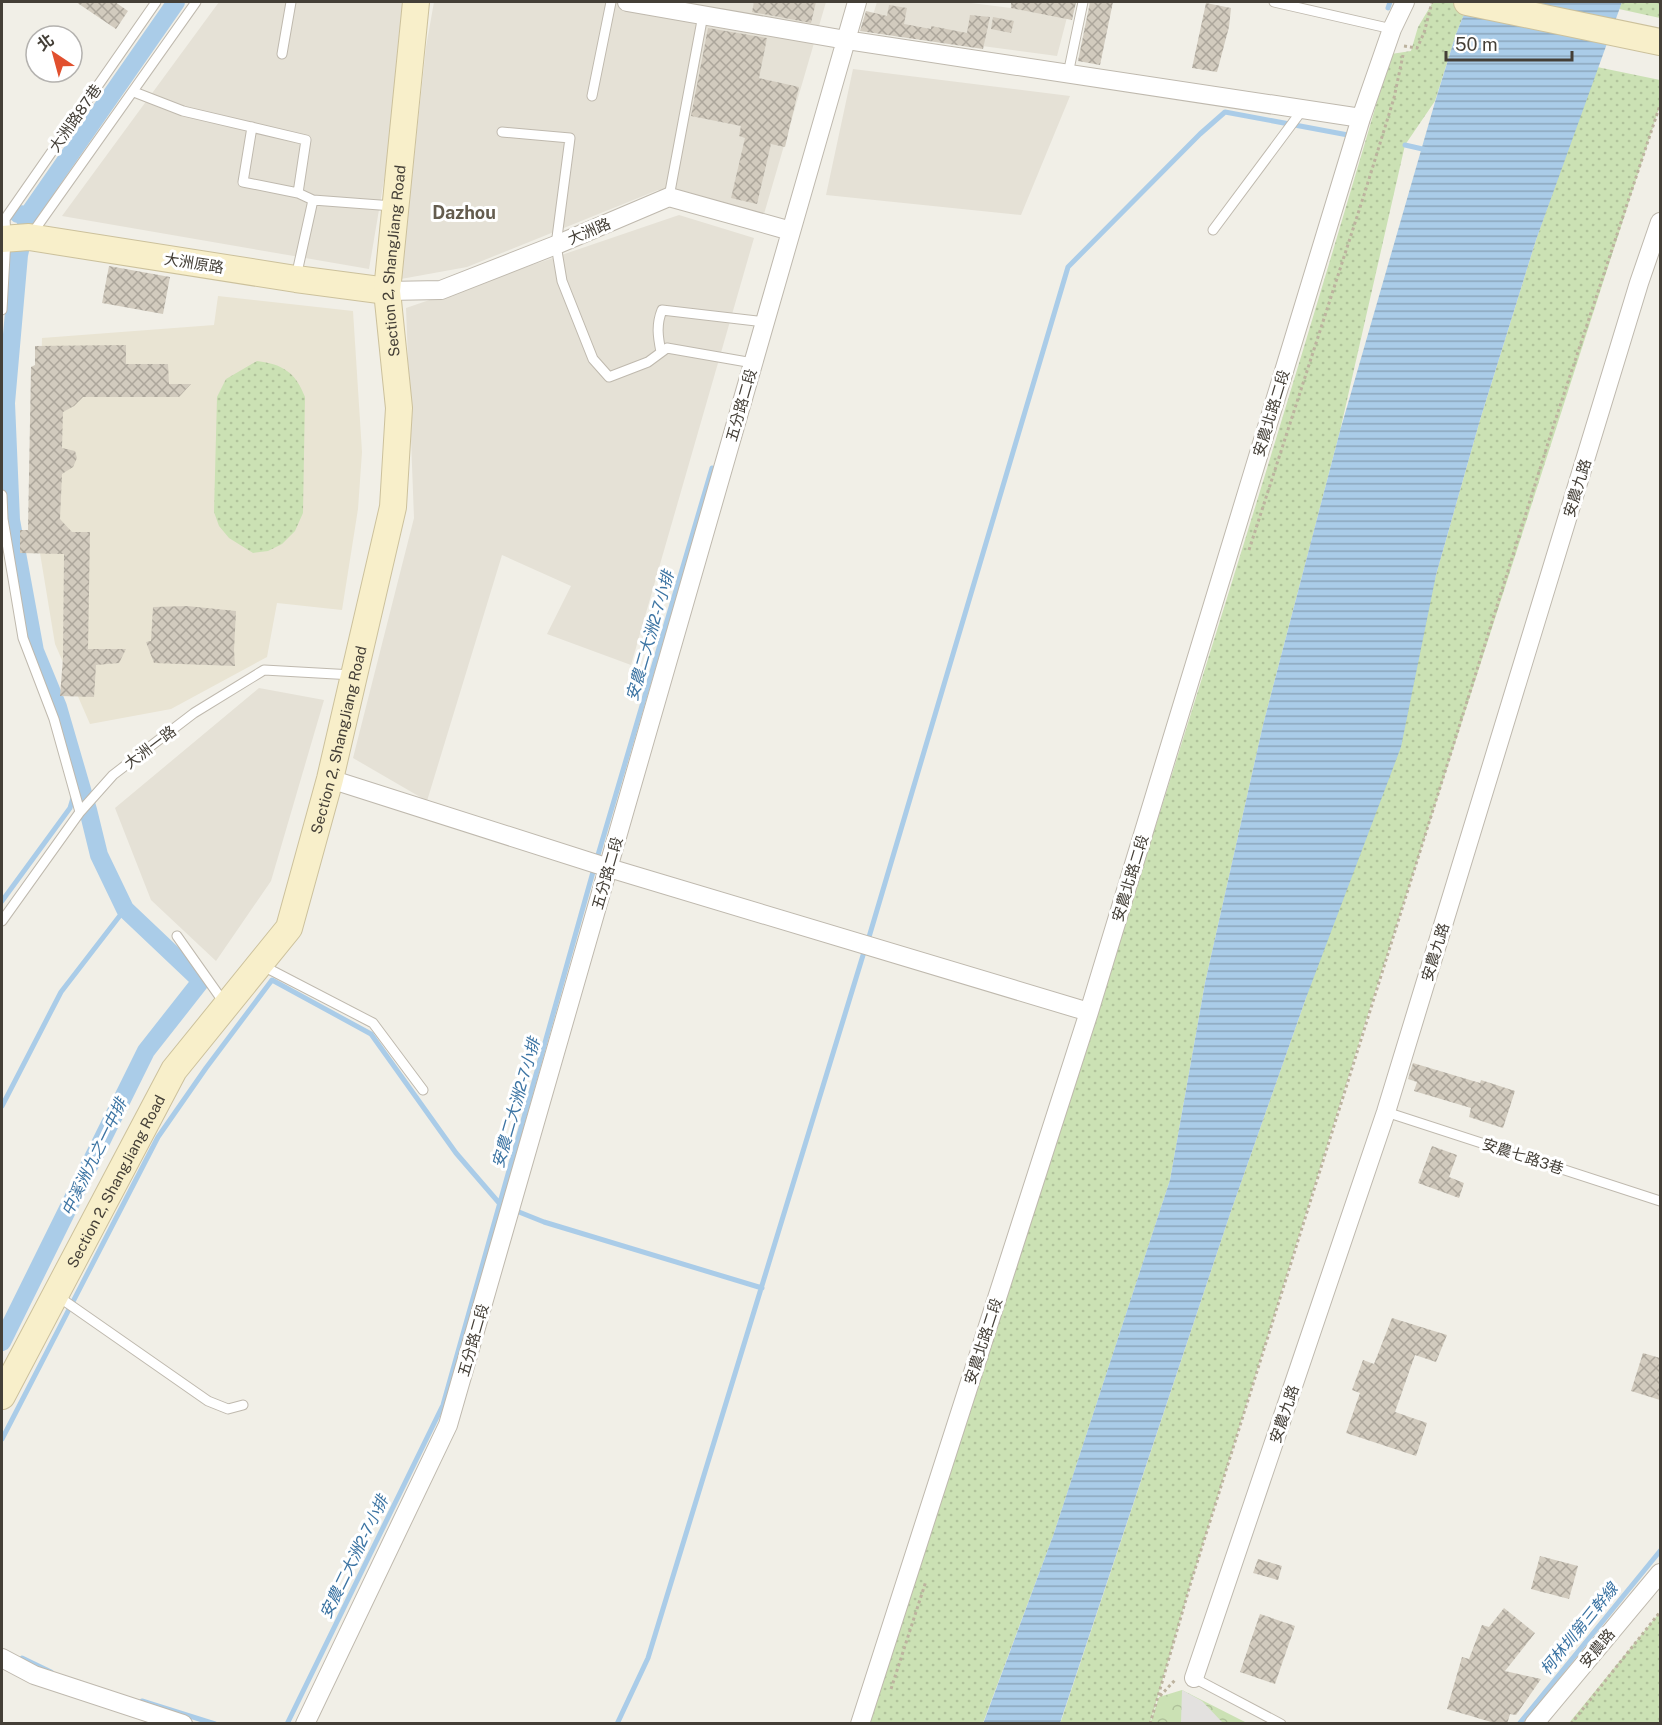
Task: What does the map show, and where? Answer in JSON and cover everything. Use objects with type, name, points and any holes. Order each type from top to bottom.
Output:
[{"type":"main road","name":"Section 2, ShangJiang Road","points":[[2,1396],[174,1070],[289,928],[356,675],[393,507],[399,408],[387,291],[416,2]]},
{"type":"main road","points":[[1467,2],[1660,42]]},
{"type":"main road","name":"大洲原路","points":[[10,237],[387,291]]},
{"type":"street","points":[[627,2],[846,40],[1361,118]]},
{"type":"street","name":"五分路二段","points":[[304,1724],[448,1425],[857,2]]},
{"type":"street","name":"安農北路二段","points":[[860,1724],[1089,1012],[1361,118],[1392,29],[1404,2]]},
{"type":"street","points":[[669,197],[791,231]]},
{"type":"street","name":"大洲路","points":[[387,291],[441,290],[669,197]]},
{"type":"street","name":"安農九路","points":[[1194,1678],[1386,1112],[1639,283],[1660,222]]},
{"type":"street","points":[[330,779],[609,868],[1089,1012]]},
{"type":"street","name":"安農路","points":[[1534,1724],[1660,1573]]},
{"type":"street","points":[[2,1658],[33,1676],[183,1724]]},
{"type":"lane","name":"大洲路87巷","points":[[2,310],[10,237],[5,219],[156,2]]},
{"type":"lane","points":[[10,237],[134,92],[196,2]]},
{"type":"lane","points":[[282,54],[291,2]]},
{"type":"lane","points":[[592,96],[611,2]]},
{"type":"lane","points":[[1068,74],[1083,2]]},
{"type":"lane","points":[[1274,2],[1392,29]]},
{"type":"lane","points":[[669,197],[703,15]]},
{"type":"lane","points":[[134,92],[183,111],[306,140],[298,193]]},
{"type":"lane","points":[[1213,230],[1303,109]]},
{"type":"lane","points":[[252,127],[243,182],[298,193],[313,200],[396,206]]},
{"type":"lane","points":[[502,132],[570,138],[556,245],[562,281],[593,359],[609,377],[648,362],[667,348],[753,363]]},
{"type":"lane","points":[[296,279],[313,200]]},
{"type":"lane","points":[[662,352],[658,327],[662,310],[765,322]]},
{"type":"lane","points":[[2,495],[3,519],[23,638],[54,719],[80,812]]},
{"type":"lane","name":"大洲一路","points":[[2,921],[80,812],[113,775],[194,713],[264,670],[356,675]]},
{"type":"lane","points":[[177,936],[226,1006]]},
{"type":"lane","points":[[260,964],[373,1023],[423,1090]]},
{"type":"lane","name":"安農七路3巷","points":[[1386,1112],[1660,1201]]},
{"type":"lane","points":[[54,1294],[208,1401],[228,1409],[243,1405]]},
{"type":"lane","points":[[1194,1678],[1281,1724]]},
{"type":"path","points":[[1404,46],[1417,48],[1424,33],[1432,2]]},
{"type":"path","points":[[1150,1724],[1191,1582],[1518,538],[1660,105]]},
{"type":"path","points":[[1572,1724],[1660,1612]]},
{"type":"shaded area","points":[[219,2],[414,2],[369,269],[62,216]]},
{"type":"shaded area","points":[[434,2],[826,2],[764,214],[658,190],[467,267],[401,279],[426,47]]},
{"type":"shaded area","points":[[877,2],[963,2],[1011,8],[1015,2],[1071,2],[1057,56],[868,31]]},
{"type":"shaded area","points":[[853,69],[1070,96],[1021,215],[826,195]]},
{"type":"shaded area","points":[[679,215],[754,238],[631,665],[547,634],[571,586],[502,555],[427,801],[353,758],[414,518],[406,308]]},
{"type":"shaded area","points":[[218,296],[353,311],[362,452],[358,509],[342,610],[277,603],[267,657],[171,709],[90,724],[55,644],[37,535],[42,338],[214,325]]},
{"type":"shaded area","points":[[259,688],[324,700],[271,881],[216,961],[151,900],[115,808]]},
{"type":"shaded area","points":[[1182,1690],[1202,1701],[1223,1723],[1181,1723]]},
{"type":"green space","points":[[1433,2],[1469,2],[1456,34],[1435,101],[1405,145],[1340,431],[1263,725],[1205,983],[1170,1180],[1053,1536],[983,1723],[868,1724],[1201,682],[1391,54],[1411,51],[1418,27]]},
{"type":"green space","points":[[1622,2],[1660,2],[1660,18],[1619,9]]},
{"type":"green space","points":[[1597,67],[1660,80],[1660,105],[1367,1017],[1191,1582],[1150,1723],[1060,1724],[1231,1211],[1306,998],[1536,240]]},
{"type":"green space","points":[[257,361],[281,367],[287,371],[293,376],[305,397],[303,513],[295,531],[282,544],[268,551],[253,553],[229,538],[219,526],[214,512],[217,397],[226,379]]},
{"type":"green space","points":[[1660,1612],[1660,1723],[1569,1723]]},
{"type":"green space","points":[[1182,1690],[1247,1723],[1150,1724],[1159,1697]]},
{"type":"water","points":[[1469,2],[1622,2],[1536,240],[1480,420],[1436,575],[1401,747],[1306,998],[1231,1211],[1060,1723],[983,1724],[1053,1536],[1170,1180],[1205,983],[1263,725],[1340,431],[1435,102],[1456,34]]},
{"type":"building","points":[[76,2],[115,2],[128,11],[116,29]]},
{"type":"building","points":[[754,2],[816,2],[811,23],[752,12]]},
{"type":"building","points":[[1011,2],[1076,2],[1072,20],[1011,8]]},
{"type":"building","points":[[1090,2],[1113,2],[1100,65],[1078,61]]},
{"type":"building","points":[[1206,3],[1231,8],[1229,27],[1217,72],[1192,68]]},
{"type":"building","points":[[889,5],[907,8],[904,24],[931,29],[931,26],[967,33],[970,15],[990,17],[983,49],[860,31],[866,11],[887,16]]},
{"type":"building","points":[[993,17],[1014,21],[1011,33],[991,29]]},
{"type":"building","points":[[708,28],[767,38],[759,78],[799,87],[785,147],[771,144],[757,204],[731,198],[745,138],[739,136],[741,126],[691,116]]},
{"type":"building","points":[[109,266],[170,277],[163,314],[102,303]]},
{"type":"building","points":[[126,345],[126,364],[168,364],[169,384],[191,384],[179,397],[83,397],[63,412],[62,448],[75,451],[77,458],[73,467],[62,474],[60,519],[72,532],[90,532],[88,649],[126,649],[119,663],[96,665],[94,697],[60,696],[63,658],[64,554],[20,553],[20,530],[28,530],[31,367],[35,365],[35,346]]},
{"type":"building","points":[[187,606],[236,611],[235,666],[154,663],[146,642],[151,641],[153,607]]},
{"type":"building","points":[[1413,1063],[1515,1091],[1503,1128],[1469,1117],[1471,1108],[1414,1091],[1417,1082],[1408,1079]]},
{"type":"building","points":[[1432,1146],[1457,1155],[1449,1177],[1464,1183],[1459,1198],[1418,1183]]},
{"type":"building","points":[[1392,1318],[1447,1335],[1436,1362],[1415,1355],[1395,1412],[1427,1423],[1416,1456],[1346,1433],[1360,1393],[1352,1390],[1363,1360],[1374,1364]]},
{"type":"building","points":[[1643,1353],[1660,1358],[1660,1400],[1631,1391]]},
{"type":"building","points":[[1540,1556],[1578,1566],[1569,1599],[1531,1589]]},
{"type":"building","points":[[1258,1559],[1282,1566],[1278,1580],[1253,1573]]},
{"type":"building","points":[[1504,1608],[1535,1633],[1505,1671],[1541,1679],[1516,1715],[1510,1714],[1507,1724],[1498,1724],[1447,1709],[1462,1657],[1469,1659],[1482,1625],[1489,1627]]},
{"type":"building","points":[[1260,1614],[1295,1626],[1275,1684],[1240,1672]]},
{"type":"waterway","points":[[18,214],[28,215],[176,2]]},
{"type":"waterway","points":[[1388,8],[1390,2]]},
{"type":"waterway","points":[[869,937],[1068,267],[1200,134],[1225,112],[1348,135]]},
{"type":"waterway","points":[[1405,145],[1427,150]]},
{"type":"waterway","name":"中溪洲九之一中排","points":[[2,1342],[146,1051],[201,981],[125,909],[99,855],[58,707],[35,651],[11,520],[6,403],[19,255],[28,215]]},
{"type":"waterway","name":"安農二大洲2-7小排","points":[[287,1724],[443,1405],[593,872],[712,468]]},
{"type":"waterway","points":[[2,901],[70,808],[79,778]]},
{"type":"waterway","points":[[2,1106],[61,992],[125,909]]},
{"type":"waterway","points":[[617,1724],[648,1658],[864,952]]},
{"type":"waterway","points":[[2,1439],[158,1137],[272,980],[371,1034],[456,1153],[500,1204]]},
{"type":"waterway","points":[[514,1210],[544,1222],[762,1288]]},
{"type":"waterway","name":"柯林圳第三幹線","points":[[1519,1724],[1660,1551]]},
{"type":"waterway","points":[[22,1658],[51,1672]]},
{"type":"waterway","points":[[142,1701],[215,1724]]},
{"type":"district","name":"Dazhou","points":[[464,212]]}]
